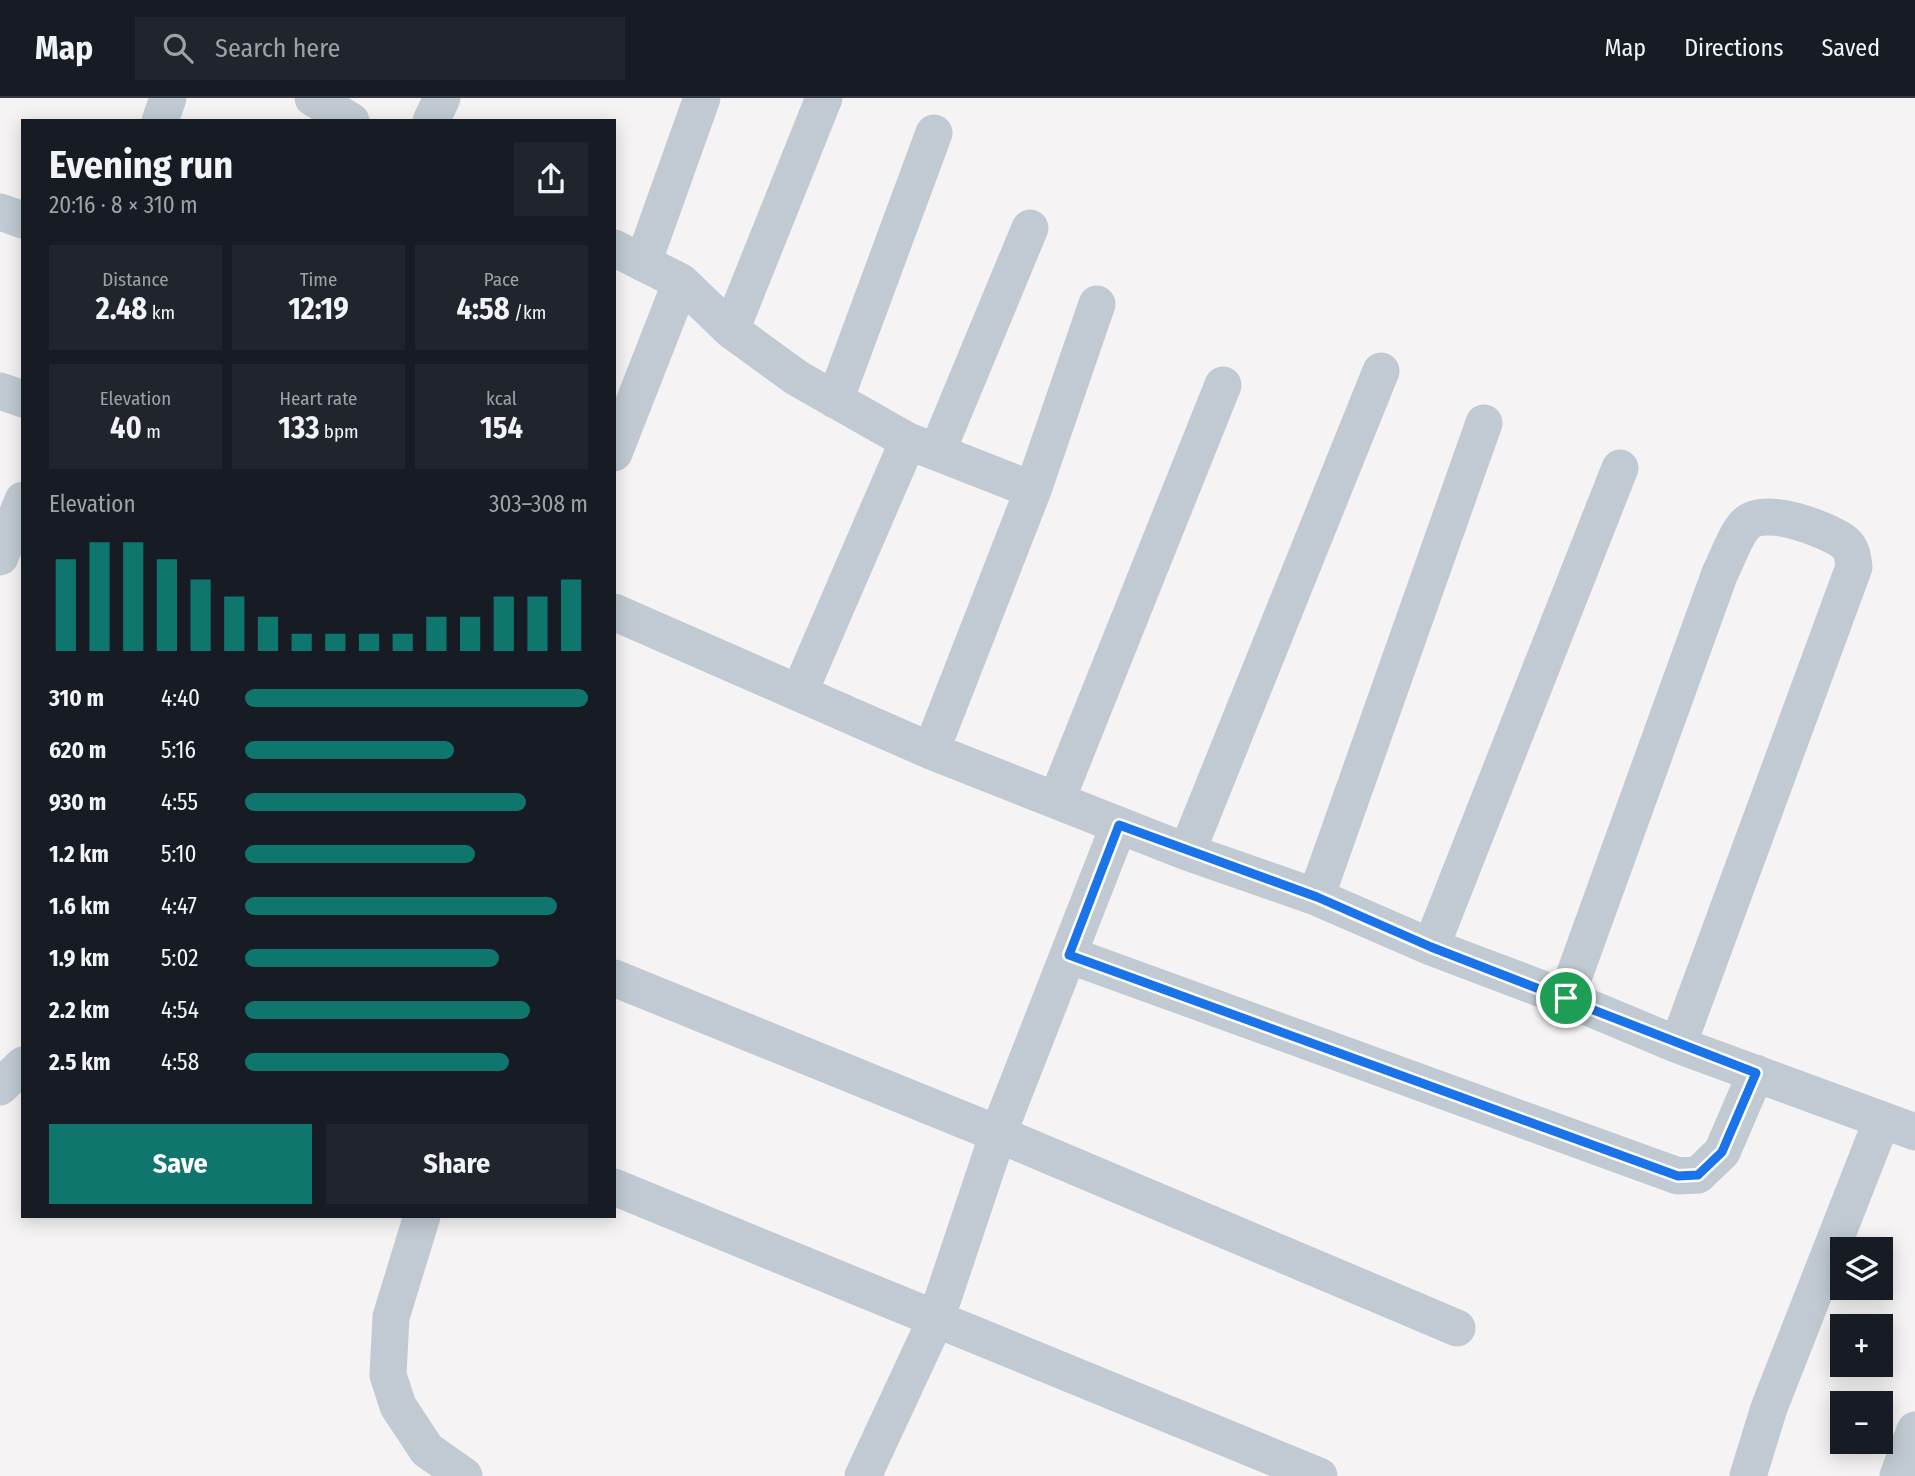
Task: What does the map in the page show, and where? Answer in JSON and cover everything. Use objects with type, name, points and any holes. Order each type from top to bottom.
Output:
[{"type":"street","points":[[161,119],[168,98]]},
{"type":"street","points":[[313,98],[348,119]]},
{"type":"street","points":[[432,119],[442,98]]},
{"type":"street","points":[[702,98],[629,255],[681,282],[731,330],[797,378],[923,447],[1033,490]]},
{"type":"street","points":[[731,330],[824,98]]},
{"type":"street","points":[[835,400],[934,133]]},
{"type":"street","points":[[0,212],[21,219]]},
{"type":"street","points":[[799,694],[1030,228]]},
{"type":"street","points":[[616,448],[681,282]]},
{"type":"street","points":[[931,751],[1033,490],[1097,304]]},
{"type":"street","points":[[1187,852],[1381,371]]},
{"type":"street","points":[[1057,799],[1223,385]]},
{"type":"street","points":[[0,391],[21,398]]},
{"type":"street","points":[[1317,897],[1484,422]]},
{"type":"street","points":[[1431,947],[1620,468]]},
{"type":"street","points":[[0,557],[21,505]]},
{"type":"street","points":[[1566,998],[1720,573],[1746,523],[1760,516],[1786,517],[1822,532],[1845,543],[1852,553],[1854,567],[1678,1045]]},
{"type":"street","points":[[616,613],[931,751],[1187,852],[1317,897],[1431,947],[1566,998],[1678,1045],[1899,1126],[1769,1408],[1748,1476]]},
{"type":"street","points":[[863,1476],[936,1319],[998,1134],[1119,825]]},
{"type":"street","points":[[1069,955],[1678,1176],[1698,1175],[1722,1152],[1756,1073]]},
{"type":"street","points":[[616,979],[998,1134],[1457,1328]]},
{"type":"street","points":[[0,1087],[21,1067]]},
{"type":"street","points":[[616,1188],[1319,1476]]},
{"type":"street","points":[[421,1218],[391,1317],[388,1375],[398,1406],[427,1450],[464,1476]]},
{"type":"street","points":[[1898,1476],[1915,1430]]},
{"type":"route","points":[[1119,825],[1187,852],[1317,897],[1431,947],[1566,998],[1678,1045],[1756,1073],[1722,1152],[1710,1166],[1698,1175],[1678,1176],[1069,955],[1119,825]]}]
